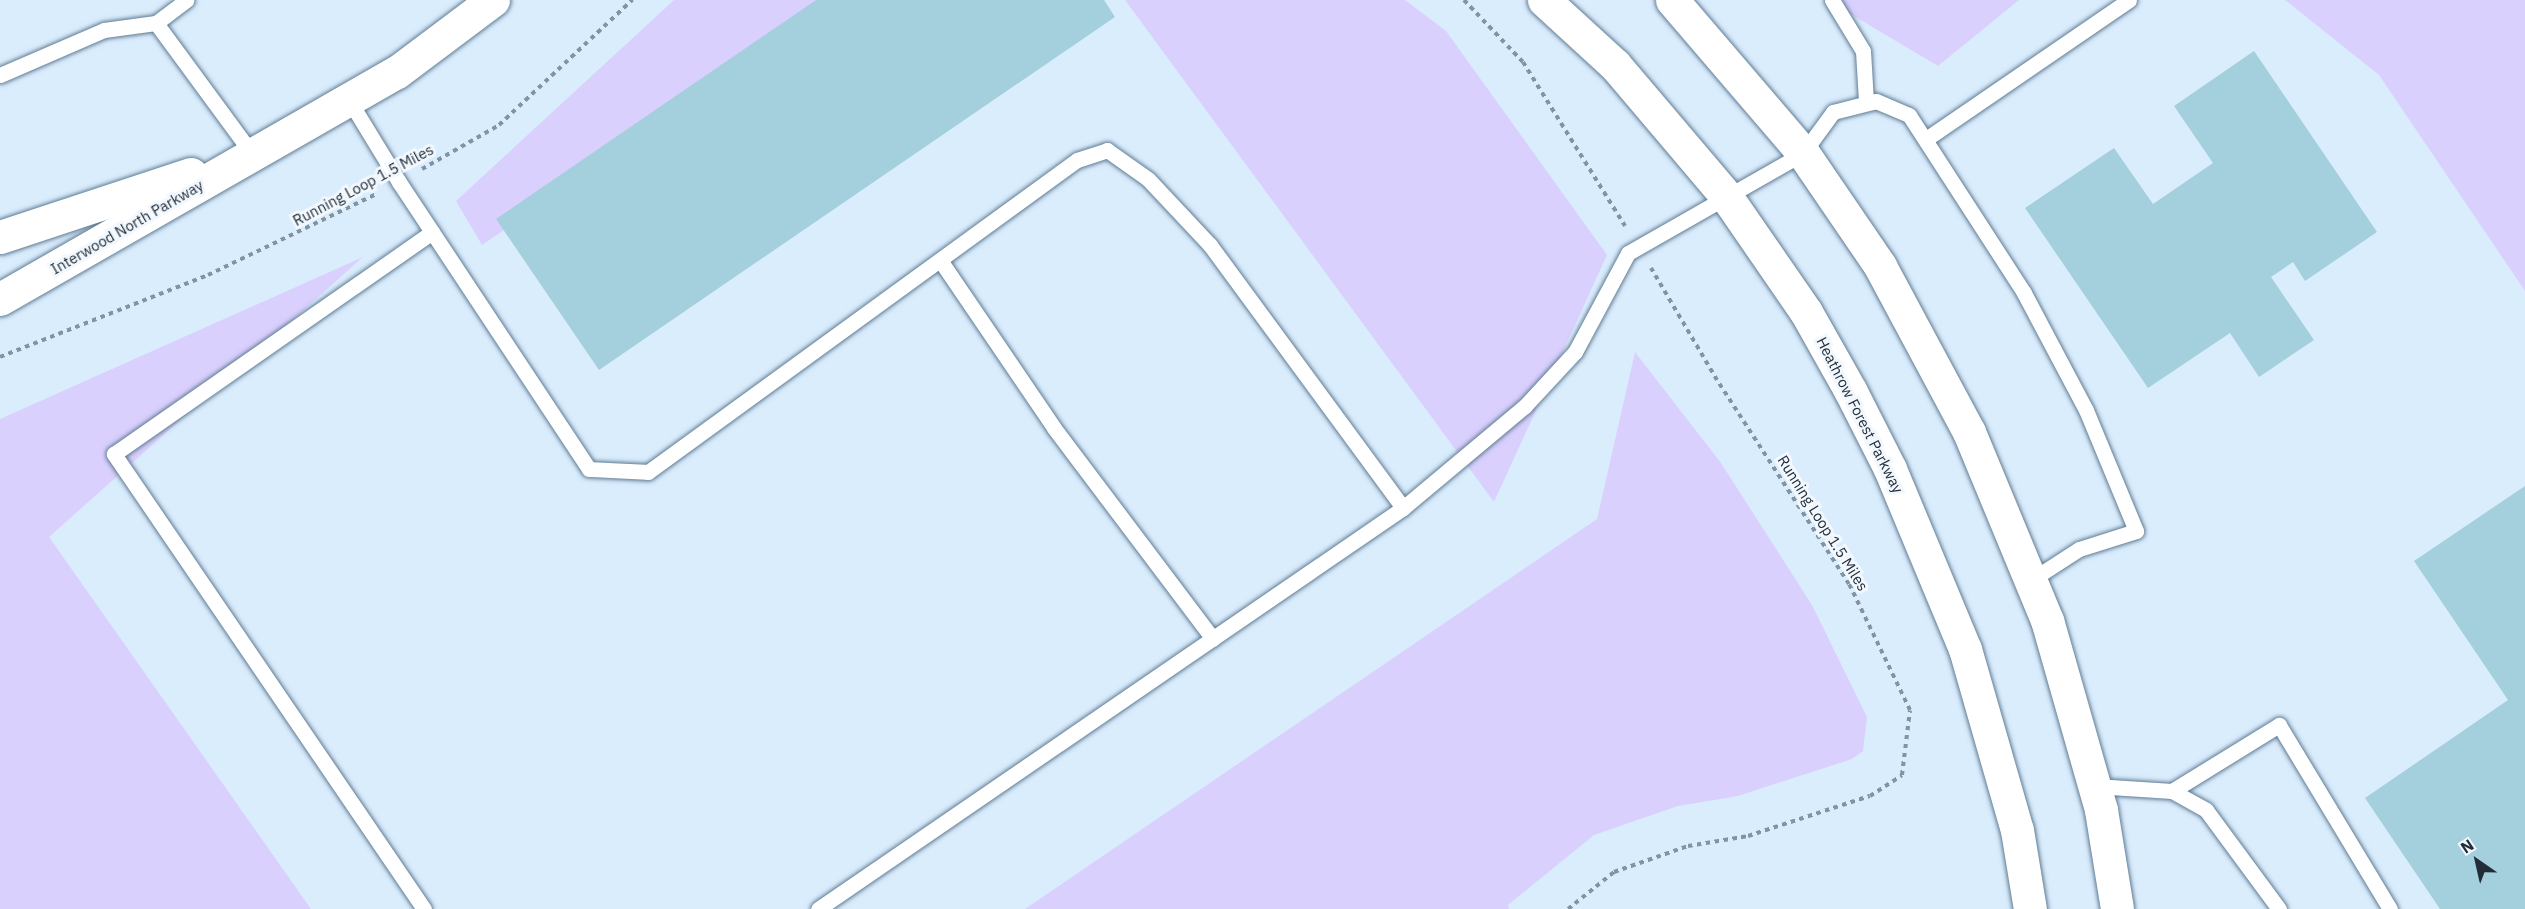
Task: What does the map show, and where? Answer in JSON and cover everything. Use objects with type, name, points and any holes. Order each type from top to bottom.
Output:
[{"type":"street","name":"Interwood North Parkway","points":[[0,299],[397,72],[493,0]]},
{"type":"street","name":"Heathrow Forest Parkway","points":[[1544,0],[1615,65],[1726,196],[1806,312],[1890,469],[1965,649],[2017,830],[2030,909]]},
{"type":"street","points":[[1672,0],[1803,153],[1880,266],[1928,351],[1969,432],[2047,620],[2095,786],[2117,909]]},
{"type":"street","name":"Interwood North Parkway","points":[[0,237],[253,155]]},
{"type":"lane","points":[[1832,0],[1863,51],[1866,102]]},
{"type":"lane","points":[[1926,139],[2129,0]]},
{"type":"lane","points":[[0,75],[104,30],[156,23],[179,2]]},
{"type":"lane","points":[[156,23],[253,155]]},
{"type":"lane","points":[[349,100],[399,182],[589,469],[648,472],[1077,160],[1107,150],[1149,178],[1210,245],[1403,508]]},
{"type":"lane","points":[[818,909],[1403,508],[1524,407],[1575,352],[1628,253],[1803,153],[1833,112],[1866,102],[1876,101],[1909,115],[2024,292],[2086,410],[2136,531],[2079,549],[2031,580]]},
{"type":"lane","points":[[424,909],[114,454],[432,232]]},
{"type":"lane","points":[[940,260],[1054,428],[1213,639]]},
{"type":"lane","points":[[2172,791],[2279,725],[2390,909]]},
{"type":"lane","points":[[2095,786],[2172,791],[2206,810],[2279,909]]},
{"type":"path","name":"Running Loop 1.5 Miles","points":[[0,357],[208,275],[346,212],[499,125],[632,0]]},
{"type":"path","name":"Running Loop 1.5 Miles","points":[[1464,0],[1523,62],[1638,247],[1717,380],[1849,584],[1910,710],[1902,775],[1870,796],[1748,836],[1688,846],[1614,872],[1568,909]]},
{"type":"shaded area","points":[[674,0],[842,0],[482,245],[456,201]]},
{"type":"shaded area","points":[[1125,0],[1405,0],[1446,31],[1607,255],[1494,502]]},
{"type":"shaded area","points":[[1827,0],[2019,0],[1938,66]]},
{"type":"shaded area","points":[[2285,0],[2525,0],[2525,291],[2379,75]]},
{"type":"shaded area","points":[[363,257],[49,537],[311,909],[0,909],[0,419]]},
{"type":"shaded area","points":[[1635,352],[1721,463],[1812,605],[1867,717],[1863,751],[1852,759],[1738,796],[1678,806],[1594,835],[1508,905],[1509,909],[1025,909],[1597,519]]},
{"type":"building","points":[[816,0],[1104,0],[1115,17],[599,370],[496,219]]},
{"type":"building","points":[[2254,51],[2377,232],[2305,281],[2293,262],[2271,277],[2314,340],[2259,377],[2230,333],[2148,388],[2025,208],[2114,148],[2153,204],[2213,163],[2174,106]]},
{"type":"building","points":[[2525,486],[2525,909],[2440,909],[2365,798],[2508,700],[2414,561]]}]
